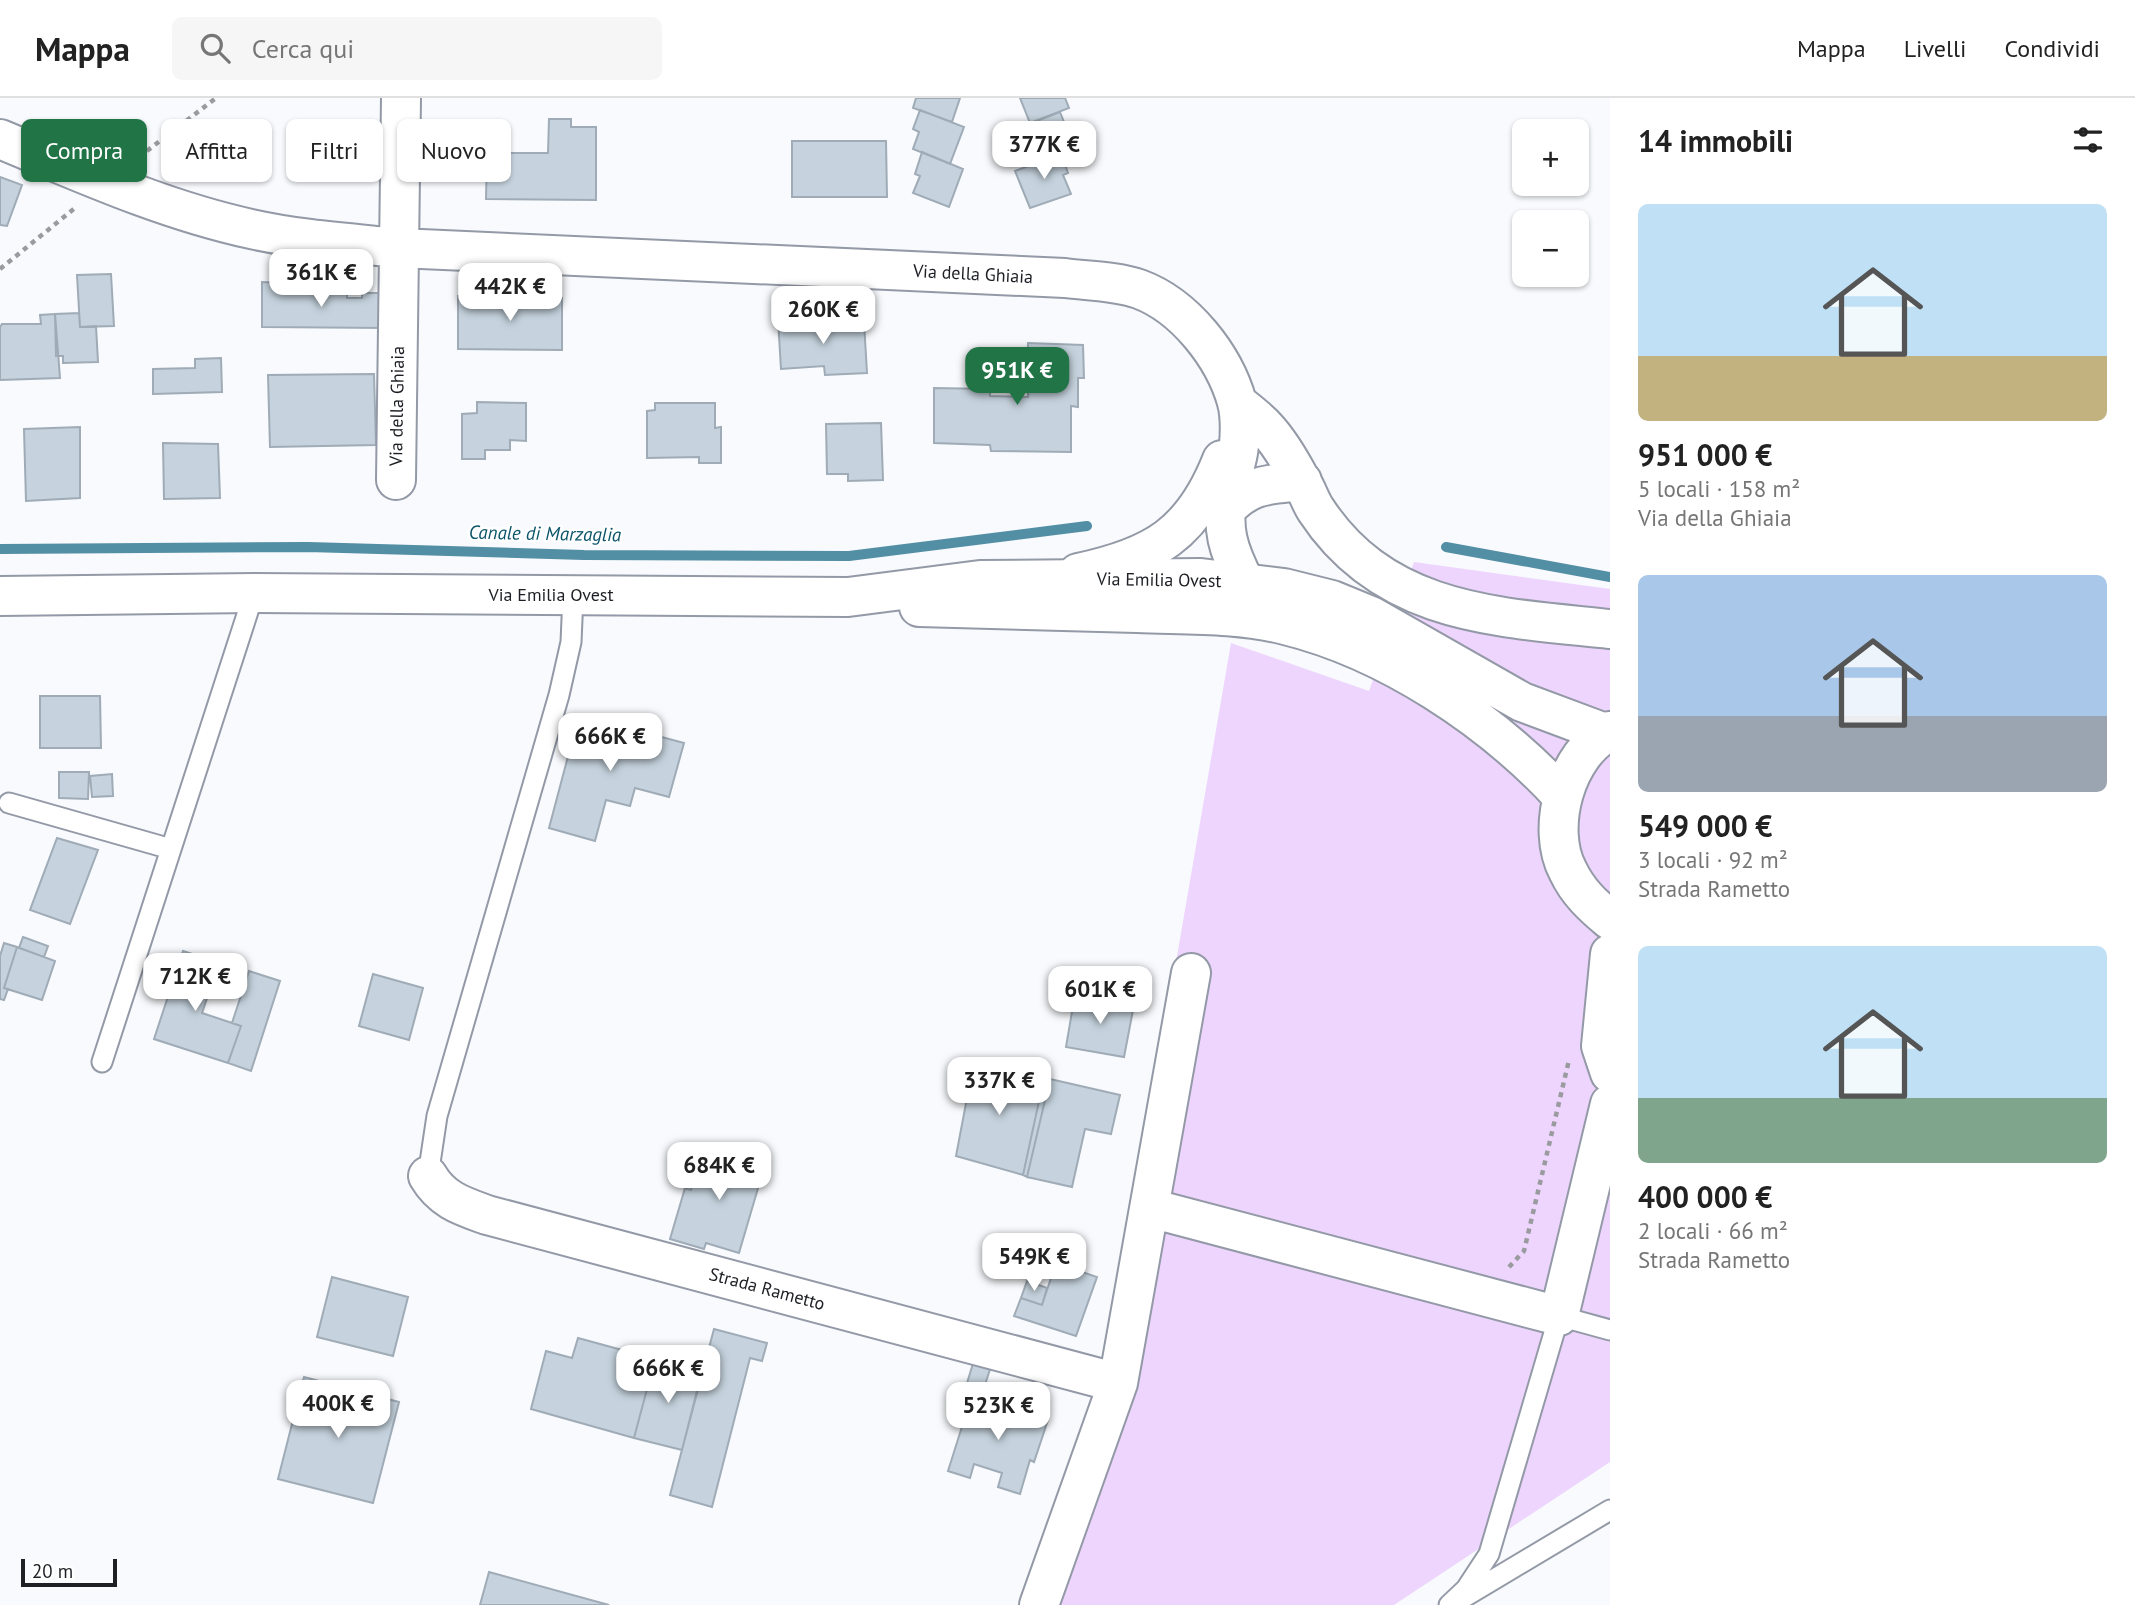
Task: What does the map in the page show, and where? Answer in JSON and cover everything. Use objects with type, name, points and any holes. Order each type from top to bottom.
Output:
[{"type":"street","name":"Via della Ghiaia","points":[[396,480],[401,98]]},
{"type":"street","name":"Via della Ghiaia","points":[[0,139],[105,183],[211,219],[295,237],[399,247],[1065,278],[1123,285],[1141,290],[1190,323],[1216,355],[1237,404],[1239,446],[1224,523],[1229,554],[1245,583]]},
{"type":"street","points":[[1051,579],[1105,568],[1143,554],[1172,536],[1192,518],[1222,461],[1237,404],[1266,428],[1301,481],[1315,509],[1345,547],[1379,576],[1413,594],[1453,608],[1493,616],[1610,629]]},
{"type":"street","points":[[1226,509],[1241,493],[1264,485],[1301,481]]},
{"type":"street","name":"Via Emilia Ovest","points":[[0,596],[254,593],[848,597],[980,580],[1201,578],[1284,587],[1332,600],[1371,616],[1521,702],[1607,732]]},
{"type":"street","name":"Via Emilia Ovest","points":[[848,597],[913,607],[1227,616],[1282,624],[1322,635],[1387,662],[1484,725],[1562,796]]},
{"type":"street","points":[[1607,732],[1578,761],[1562,796],[1558,832],[1566,868],[1585,900],[1610,920]]},
{"type":"street","points":[[1610,954],[1601,1046],[1610,1073]]},
{"type":"street","points":[[1040,1605],[1118,1383],[1191,974]]},
{"type":"street","points":[[1150,1209],[1559,1315],[1610,1104]]},
{"type":"street","name":"Strada Rametto","points":[[428,1176],[436,1189],[452,1203],[487,1215],[1118,1383]]},
{"type":"lane","points":[[102,1062],[254,593]]},
{"type":"lane","points":[[428,1176],[437,1116],[559,695],[571,642],[573,596]]},
{"type":"lane","points":[[9,803],[171,849]]},
{"type":"lane","points":[[1450,1605],[1466,1589],[1489,1554],[1559,1315],[1610,1330]]},
{"type":"lane","points":[[1450,1605],[1610,1510]]},
{"type":"path","points":[[1506,1269],[1524,1251],[1572,1047]]},
{"type":"shaded area","points":[[1414,562],[1610,589],[1610,1462],[1394,1605],[1057,1605],[1175,968],[1231,643],[1369,691]]},
{"type":"building","points":[[916,98],[960,98],[952,122],[913,108]]},
{"type":"building","points":[[1020,98],[1065,98],[1069,108],[1030,123]]},
{"type":"building","points":[[920,110],[964,127],[950,164],[913,149],[919,132],[913,129]]},
{"type":"building","points":[[1060,112],[1068,132],[1063,134],[1070,151],[1030,166],[1016,129]]},
{"type":"building","points":[[549,119],[571,119],[571,127],[596,127],[596,200],[486,199],[486,182],[511,182],[511,153],[548,153]]},
{"type":"building","points":[[792,141],[886,141],[887,197],[792,197]]},
{"type":"building","points":[[922,152],[963,169],[949,207],[913,193],[920,176],[915,174]]},
{"type":"building","points":[[1061,154],[1068,173],[1063,175],[1071,194],[1030,208],[1015,171]]},
{"type":"building","points":[[0,177],[22,185],[7,226],[0,225]]},
{"type":"building","points":[[111,274],[114,326],[80,327],[77,275]]},
{"type":"building","points":[[262,282],[285,283],[285,290],[347,291],[347,298],[362,298],[362,293],[386,293],[386,328],[262,327]]},
{"type":"building","points":[[458,296],[562,298],[562,350],[458,349]]},
{"type":"building","points":[[79,313],[80,327],[96,326],[98,362],[63,363],[63,356],[56,356],[55,314]]},
{"type":"building","points":[[55,314],[60,378],[0,380],[2,324],[41,324],[40,315]]},
{"type":"building","points":[[822,316],[822,325],[864,322],[867,373],[825,375],[824,366],[781,369],[778,319]]},
{"type":"building","points":[[1028,343],[1083,345],[1084,378],[1078,378],[1078,407],[1071,406],[1071,452],[991,451],[990,445],[934,443],[934,388],[990,389],[990,396],[1028,397]]},
{"type":"building","points":[[221,358],[222,392],[153,394],[153,369],[195,368],[195,359]]},
{"type":"building","points":[[374,374],[376,445],[270,447],[268,375]]},
{"type":"building","points":[[477,402],[526,403],[526,441],[510,440],[510,450],[485,450],[485,459],[462,459],[462,414],[477,413]]},
{"type":"building","points":[[655,403],[715,403],[715,428],[721,427],[721,463],[699,463],[699,457],[647,458],[647,411],[655,410]]},
{"type":"building","points":[[881,423],[883,480],[848,481],[848,474],[827,474],[826,424]]},
{"type":"building","points":[[80,427],[80,498],[26,501],[24,429]]},
{"type":"building","points":[[163,443],[218,444],[220,498],[164,499]]},
{"type":"building","points":[[40,696],[100,696],[101,748],[40,748]]},
{"type":"building","points":[[579,715],[684,743],[669,797],[635,788],[630,806],[606,800],[595,841],[549,828]]},
{"type":"building","points":[[59,772],[89,772],[88,799],[59,798]]},
{"type":"building","points":[[112,774],[113,796],[92,797],[90,776]]},
{"type":"building","points":[[57,838],[98,850],[70,924],[30,910]]},
{"type":"building","points":[[23,937],[48,946],[44,957],[19,948]]},
{"type":"building","points":[[4,943],[17,947],[4,988],[8,989],[4,1000],[0,999],[0,956]]},
{"type":"building","points":[[17,947],[55,961],[42,1000],[4,988]]},
{"type":"building","points":[[183,951],[219,963],[202,1013],[241,1026],[228,1063],[154,1039]]},
{"type":"building","points":[[249,971],[280,981],[251,1071],[228,1063],[241,1026],[232,1023]]},
{"type":"building","points":[[373,974],[423,988],[409,1040],[359,1026]]},
{"type":"building","points":[[1075,994],[1134,1005],[1124,1057],[1066,1047]]},
{"type":"building","points":[[974,1061],[1044,1078],[1023,1175],[956,1156]]},
{"type":"building","points":[[1044,1078],[1050,1079],[1027,1177],[1023,1175]]},
{"type":"building","points":[[1050,1079],[1120,1095],[1111,1134],[1085,1129],[1072,1187],[1027,1177]]},
{"type":"building","points":[[702,1151],[733,1160],[735,1152],[766,1161],[739,1253],[706,1243],[704,1249],[670,1239],[685,1188],[691,1190]]},
{"type":"building","points":[[1056,1263],[1097,1277],[1076,1336],[1014,1316],[1021,1298],[1042,1305]]},
{"type":"building","points":[[332,1277],[408,1297],[393,1356],[317,1337]]},
{"type":"building","points":[[1027,1281],[1047,1288],[1042,1305],[1021,1298]]},
{"type":"building","points":[[714,1329],[767,1343],[762,1361],[750,1358],[712,1507],[670,1495]]},
{"type":"building","points":[[578,1338],[655,1359],[634,1438],[531,1409],[546,1351],[572,1358]]},
{"type":"building","points":[[975,1357],[992,1363],[984,1388],[967,1383]]},
{"type":"building","points":[[655,1359],[702,1371],[682,1450],[634,1438]]},
{"type":"building","points":[[304,1377],[399,1402],[373,1503],[278,1479]]},
{"type":"building","points":[[972,1395],[1048,1420],[1034,1462],[1030,1460],[1020,1494],[998,1487],[1002,1473],[974,1464],[970,1478],[948,1471]]},
{"type":"building","points":[[489,1572],[609,1605],[480,1605]]},
{"type":"waterway","name":"Canale di Marzaglia","points":[[0,549],[308,547],[584,555],[849,556],[1087,526]]},
{"type":"waterway","name":"Canale di Marzaglia","points":[[1446,547],[1610,577]]}]
